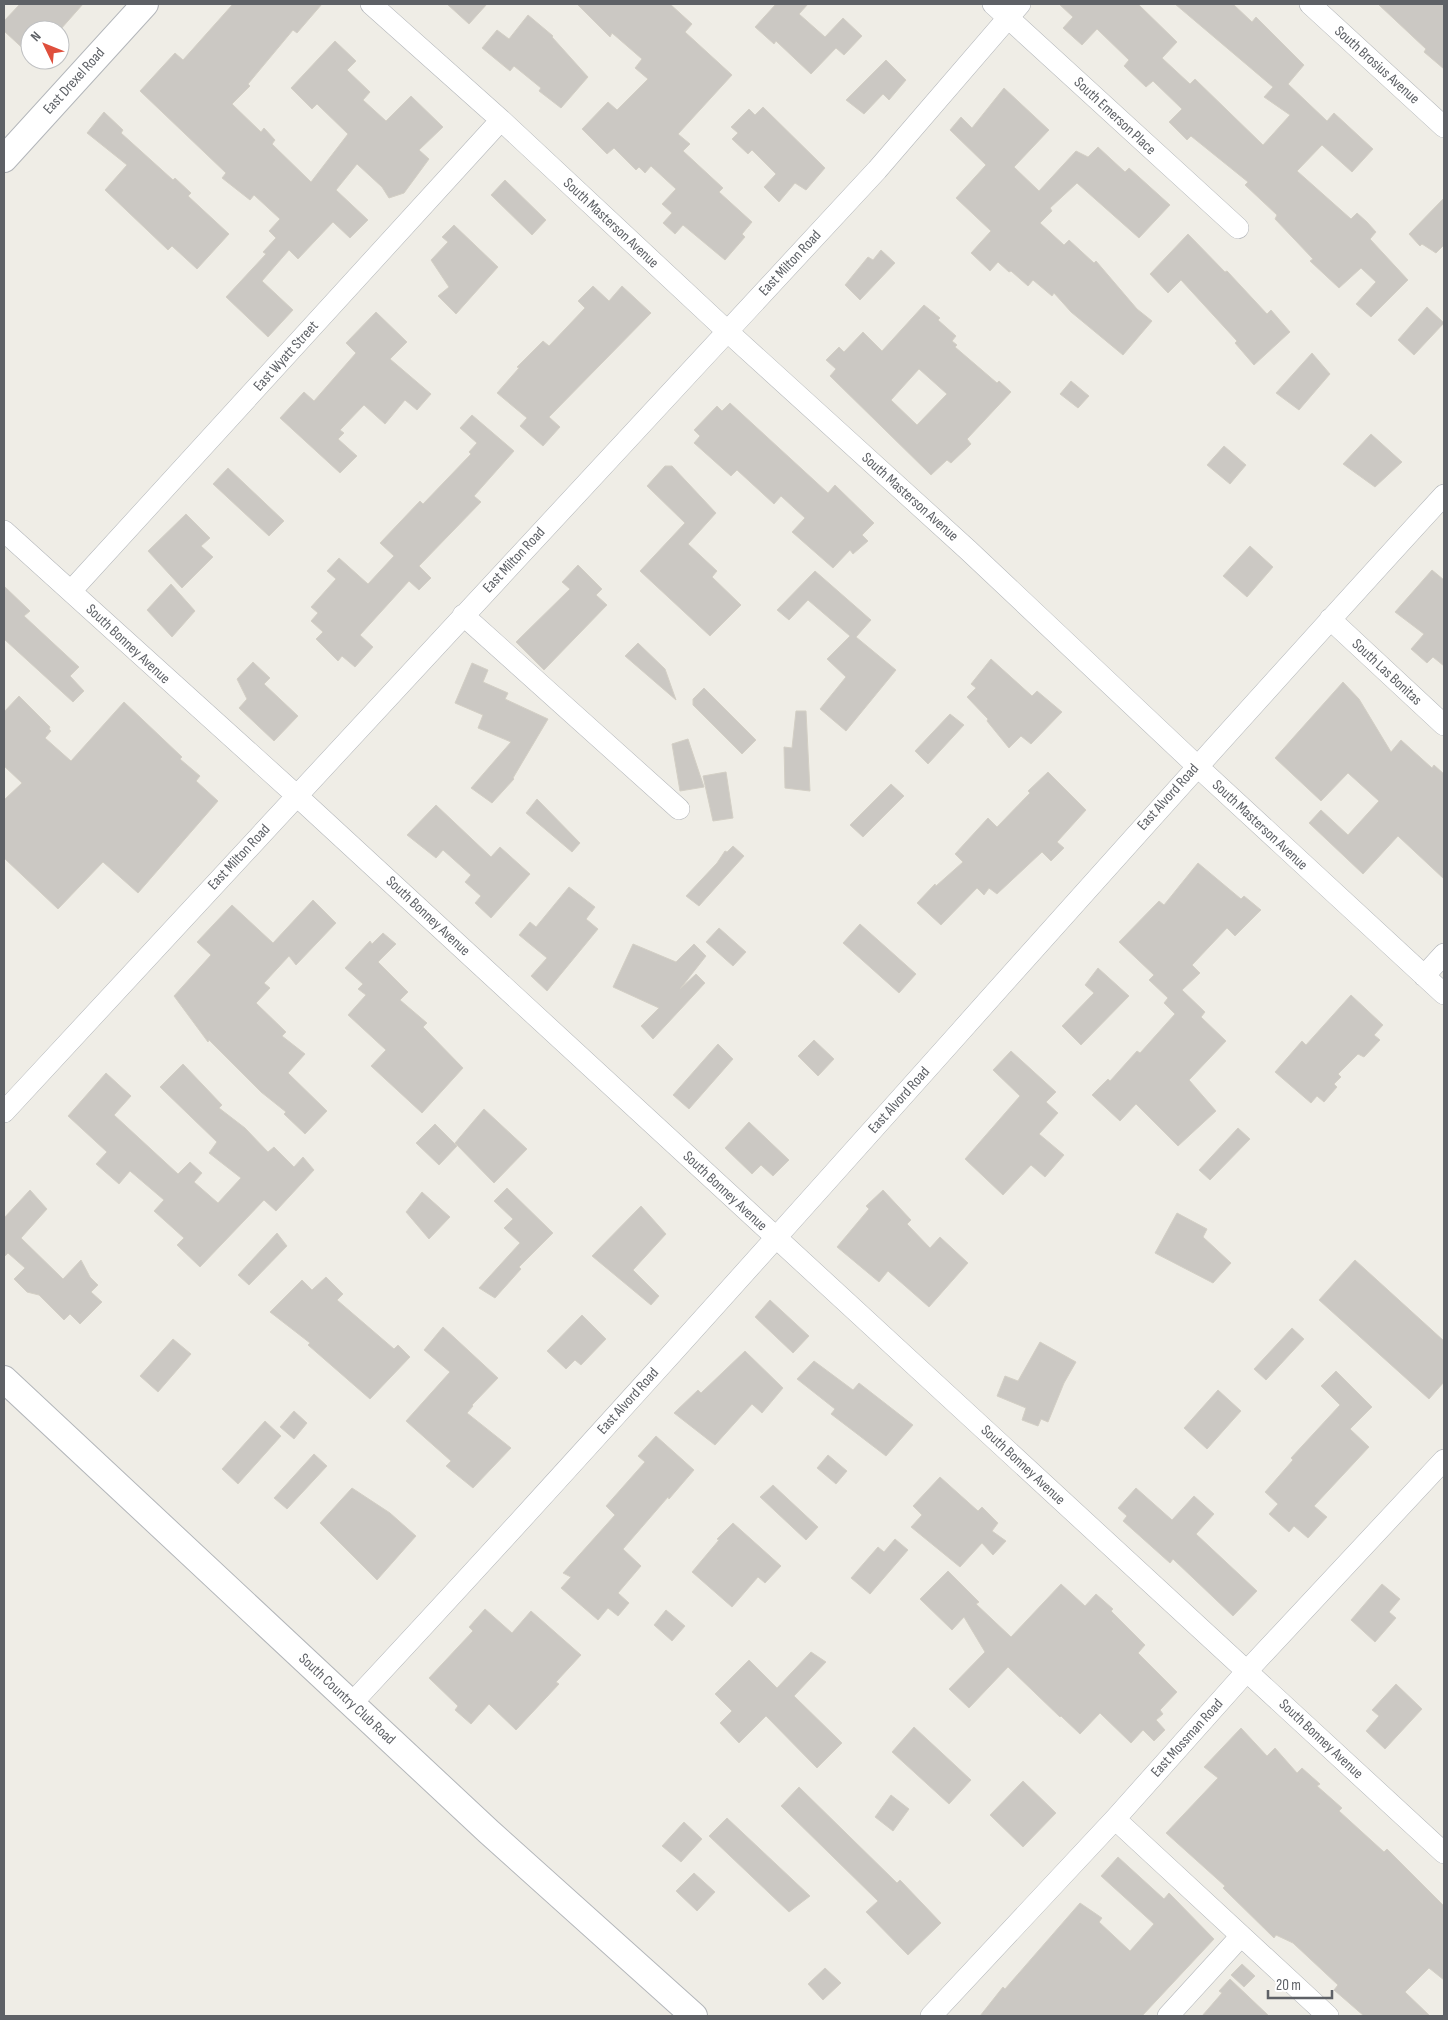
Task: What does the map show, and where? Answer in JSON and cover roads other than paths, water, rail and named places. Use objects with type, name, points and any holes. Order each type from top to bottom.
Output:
[{"type":"street","name":"East Drexel Road","points":[[4,159],[145,4]]},
{"type":"street","name":"South Masterson Avenue","points":[[371,4],[501,120],[727,331],[968,550],[1197,766],[1444,994]]},
{"type":"street","name":"South Brosius Avenue","points":[[1310,4],[1444,127]]},
{"type":"street","name":"South Emerson Place","points":[[1007,8],[1238,228]]},
{"type":"street","name":"East Milton Road","points":[[4,1112],[877,170],[1007,8]]},
{"type":"street","name":"East Wyatt Street","points":[[71,592],[501,120]]},
{"type":"street","name":"East Alvord Road","points":[[352,1702],[776,1238],[1197,766],[1444,495]]},
{"type":"street","name":"South Bonney Avenue","points":[[4,531],[296,795],[1444,1853]]},
{"type":"street","points":[[464,615],[679,809]]},
{"type":"street","name":"South Las Bonitas","points":[[1330,619],[1444,725]]},
{"type":"street","points":[[1424,976],[1444,954]]},
{"type":"street","name":"South Country Club Road","points":[[4,1379],[488,1831],[694,2016]]},
{"type":"street","name":"East Mossman Road","points":[[931,2016],[1114,1819],[1247,1671],[1444,1460]]},
{"type":"street","points":[[1114,1819],[1328,2016]]},
{"type":"street","points":[[1168,2016],[1242,1936]]}]
